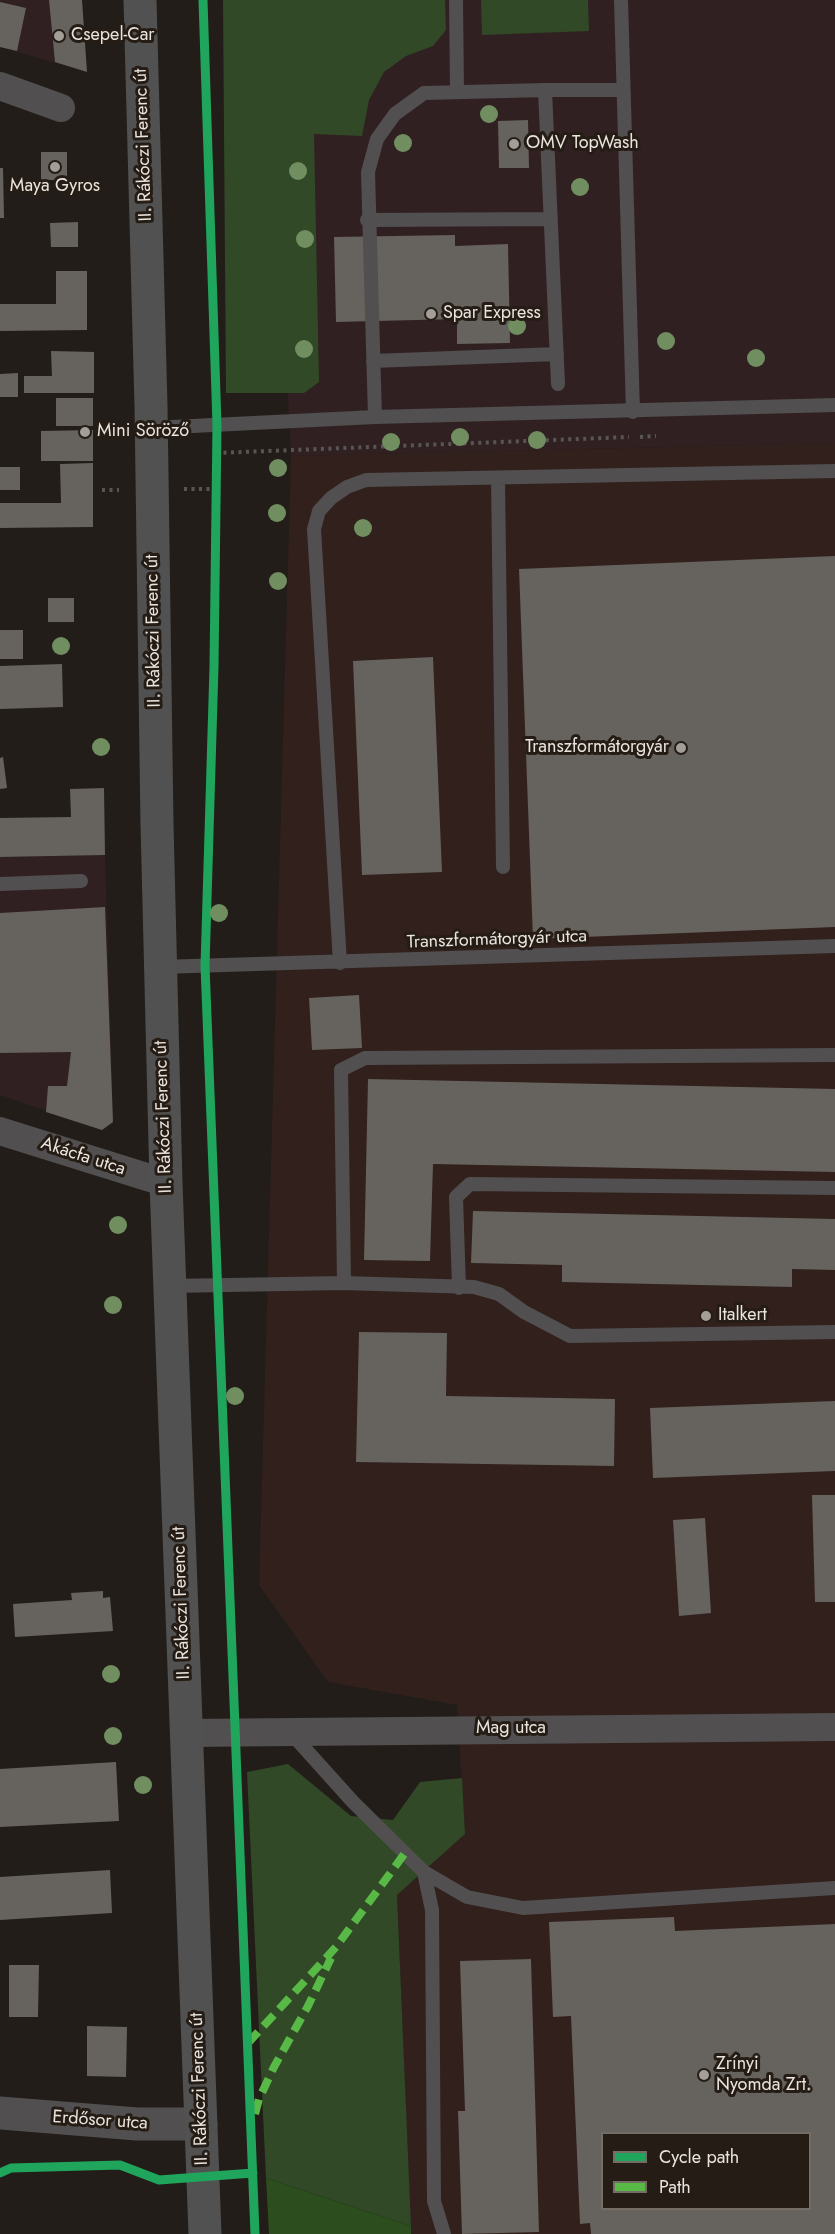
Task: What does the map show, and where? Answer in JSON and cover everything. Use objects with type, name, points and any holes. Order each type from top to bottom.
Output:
[{"type":"main road","name":"II. Rákóczi Ferenc út","points":[[140,0],[152,428],[160,967],[166,1183],[205,2234]]},
{"type":"street","points":[[0,86],[61,108]]},
{"type":"street","name":"Akácfa utca","points":[[0,1131],[166,1183]]},
{"type":"street","name":"Mag utca","points":[[187,1733],[835,1727]]},
{"type":"street","name":"Erdősor utca","points":[[4,2115],[137,2124],[201,2124]]},
{"type":"lane","points":[[456,0],[457,91]]},
{"type":"lane","points":[[621,0],[633,412]]},
{"type":"lane","points":[[545,90],[558,384]]},
{"type":"lane","points":[[375,417],[368,172],[377,139],[395,114],[424,93],[623,90]]},
{"type":"lane","points":[[368,220],[551,219]]},
{"type":"lane","points":[[373,361],[557,354]]},
{"type":"lane","points":[[152,428],[375,417],[835,405]]},
{"type":"lane","points":[[340,963],[314,529],[319,511],[347,487],[366,480],[835,471]]},
{"type":"lane","points":[[498,478],[503,867]]},
{"type":"lane","points":[[0,884],[81,881]]},
{"type":"lane","name":"Transzformátorgyár utca","points":[[160,967],[835,946]]},
{"type":"lane","points":[[344,1283],[341,1070],[365,1058],[835,1055]]},
{"type":"lane","points":[[459,1288],[456,1197],[470,1184],[835,1188]]},
{"type":"lane","points":[[169,1286],[344,1283],[474,1287],[499,1294],[524,1312],[570,1336],[835,1332]]},
{"type":"lane","points":[[289,1731],[353,1802],[424,1872],[467,1897],[523,1908],[835,1888]]},
{"type":"lane","points":[[424,1872],[432,1910],[434,2201],[444,2234]]},
{"type":"path","points":[[216,465],[217,425]]},
{"type":"path","points":[[216,453],[668,436]]},
{"type":"path","points":[[216,477],[216,501]]},
{"type":"shaded area","points":[[0,0],[82,0],[87,72],[0,47]]},
{"type":"shaded area","points":[[268,0],[835,0],[835,443],[291,456]]},
{"type":"shaded area","points":[[835,443],[835,2234],[411,2234],[397,1895],[465,1834],[457,1705],[328,1682],[259,1585],[291,456]]},
{"type":"shaded area","points":[[105,855],[113,1122],[102,1130],[0,1095],[0,857]]},
{"type":"green space","points":[[223,0],[445,0],[446,30],[433,46],[406,56],[384,72],[369,100],[362,136],[314,134],[319,382],[304,393],[226,393]]},
{"type":"green space","points":[[481,0],[588,0],[589,31],[482,35]]},
{"type":"green space","points":[[288,1764],[351,1816],[393,1820],[420,1782],[462,1778],[465,1834],[397,1895],[411,2226],[266,2178],[247,1772]]},
{"type":"green space","points":[[266,2178],[411,2226],[411,2234],[269,2234]]},
{"type":"building","points":[[49,0],[82,0],[87,72],[55,62]]},
{"type":"building","points":[[0,2],[26,8],[17,51],[0,47]]},
{"type":"building","name":"OMV TopWash","points":[[528,120],[529,168],[499,168],[498,121]]},
{"type":"building","points":[[41,152],[67,152],[67,180],[41,180]]},
{"type":"building","points":[[0,168],[3,168],[4,218],[0,218]]},
{"type":"building","points":[[78,222],[78,247],[51,247],[50,223]]},
{"type":"building","points":[[455,235],[455,246],[508,244],[510,343],[457,344],[457,319],[336,322],[334,237]]},
{"type":"building","points":[[56,271],[87,271],[87,330],[0,331],[0,304],[56,304]]},
{"type":"building","points":[[51,351],[94,352],[94,393],[24,393],[24,376],[52,376]]},
{"type":"building","points":[[18,373],[18,397],[0,397],[0,374]]},
{"type":"building","points":[[56,398],[93,398],[93,426],[56,426]]},
{"type":"building","points":[[93,430],[93,461],[41,461],[41,431]]},
{"type":"building","points":[[93,463],[93,527],[0,528],[0,503],[61,503],[60,464]]},
{"type":"building","points":[[0,467],[20,467],[20,490],[0,490]]},
{"type":"building","name":"Transzformátorgyár","points":[[835,556],[835,927],[533,939],[519,569]]},
{"type":"building","points":[[48,598],[74,598],[74,622],[48,622]]},
{"type":"building","points":[[0,630],[23,630],[23,659],[0,659]]},
{"type":"building","points":[[433,657],[442,872],[362,875],[353,661]]},
{"type":"building","points":[[62,664],[63,707],[0,709],[0,666]]},
{"type":"building","points":[[3,757],[7,788],[0,789],[0,758]]},
{"type":"building","points":[[104,788],[105,855],[0,857],[0,818],[71,817],[70,789]]},
{"type":"building","points":[[105,907],[113,1122],[102,1130],[46,1112],[48,1086],[67,1086],[71,1052],[0,1053],[0,913]]},
{"type":"building","points":[[359,995],[362,1048],[312,1050],[309,998]]},
{"type":"building","points":[[368,1079],[835,1089],[835,1172],[433,1164],[430,1261],[364,1260]]},
{"type":"building","points":[[473,1211],[835,1219],[835,1270],[792,1269],[792,1287],[562,1282],[562,1265],[471,1263]]},
{"type":"building","points":[[359,1332],[447,1333],[446,1396],[615,1399],[614,1466],[356,1462]]},
{"type":"building","points":[[835,1401],[835,1471],[653,1478],[650,1408]]},
{"type":"building","points":[[812,1495],[835,1495],[835,1602],[815,1602]]},
{"type":"building","points":[[705,1518],[711,1613],[679,1616],[673,1520]]},
{"type":"building","points":[[103,1591],[103,1598],[110,1597],[113,1631],[15,1637],[13,1604],[72,1600],[71,1593]]},
{"type":"building","points":[[116,1762],[119,1821],[0,1827],[0,1769]]},
{"type":"building","points":[[110,1870],[112,1913],[0,1920],[0,1877]]},
{"type":"building","name":"Zrínyi Nyomda Zrt.","points":[[674,1917],[675,1931],[835,1924],[835,2234],[591,2234],[590,2223],[580,2224],[571,2016],[553,2017],[549,1922]]},
{"type":"building","points":[[531,1959],[539,2232],[462,2234],[458,2111],[465,2111],[460,1961]]},
{"type":"building","points":[[9,1965],[39,1965],[38,2017],[9,2017]]},
{"type":"building","points":[[87,2026],[127,2027],[126,2077],[87,2076]]},
{"type":"marked path","points":[[248,2043],[336,1947],[405,1853]]},
{"type":"marked path","points":[[255,2114],[259,2099],[274,2067],[308,2006],[331,1958]]},
{"type":"cycle path","points":[[203,0],[217,425],[214,667],[205,966],[255,2234]]},
{"type":"cycle path","points":[[0,2173],[11,2168],[120,2165],[159,2180],[253,2173]]},
{"type":"place","name":"Csepel-Car","points":[[59,36]]},
{"type":"place","name":"OMV TopWash","points":[[514,144]]},
{"type":"place","name":"Maya Gyros","points":[[55,167]]},
{"type":"place","name":"Spar Express","points":[[431,314]]},
{"type":"place","name":"Mini Söröző","points":[[85,432]]},
{"type":"place","name":"Transzformátorgyár","points":[[681,748]]},
{"type":"place","name":"Italkert","points":[[706,1316]]},
{"type":"place","name":"Zrínyi Nyomda Zrt.","points":[[704,2075]]}]
